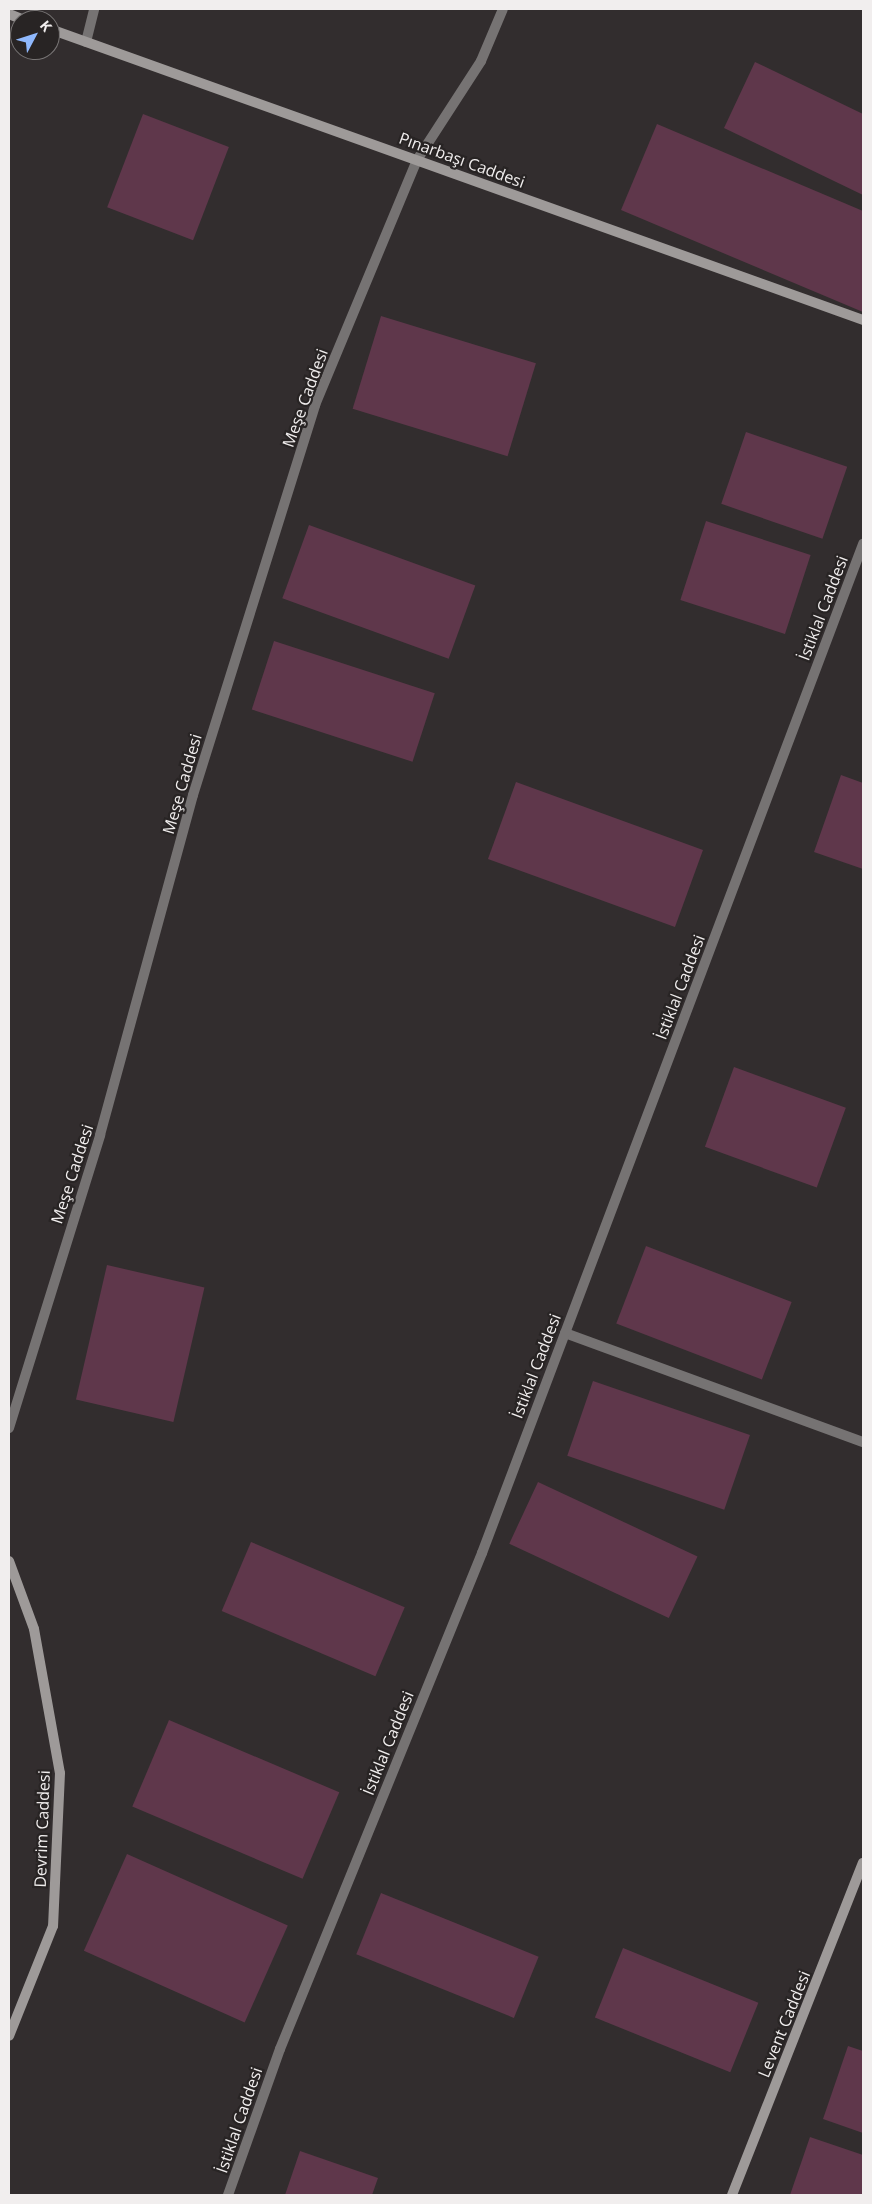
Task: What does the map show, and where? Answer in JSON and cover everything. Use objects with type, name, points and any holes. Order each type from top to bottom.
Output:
[{"type":"street","points":[[86,42],[94,9]]},
{"type":"street","name":"Meşe Caddesi","points":[[9,1428],[100,1135],[193,795],[315,405],[417,160],[481,62],[503,9]]},
{"type":"street","name":"Pınarbaşı Caddesi","points":[[60,33],[863,320]]},
{"type":"street","name":"İstiklal Caddesi","points":[[228,2195],[280,2049],[482,1553],[863,544]]},
{"type":"street","points":[[565,1333],[863,1442]]},
{"type":"street","name":"Devrim Caddesi","points":[[9,1561],[34,1629],[60,1773],[53,1926],[9,2036]]},
{"type":"street","name":"Levent Caddesi","points":[[732,2195],[863,1864]]},
{"type":"building","points":[[755,62],[863,114],[863,195],[724,128]]},
{"type":"building","points":[[143,114],[229,147],[193,240],[107,207]]},
{"type":"building","points":[[657,124],[863,211],[863,312],[621,210]]},
{"type":"building","points":[[381,316],[536,363],[508,456],[353,409]]},
{"type":"building","points":[[746,432],[847,467],[822,539],[721,504]]},
{"type":"building","points":[[706,521],[811,555],[785,634],[680,600]]},
{"type":"building","points":[[309,525],[475,586],[449,659],[282,598]]},
{"type":"building","points":[[274,641],[435,693],[412,762],[252,709]]},
{"type":"building","points":[[841,775],[863,783],[863,869],[814,852]]},
{"type":"building","points":[[516,782],[703,850],[675,927],[488,859]]},
{"type":"building","points":[[734,1067],[846,1108],[817,1188],[705,1147]]},
{"type":"building","points":[[646,1246],[792,1302],[762,1379],[616,1323]]},
{"type":"building","points":[[107,1265],[204,1287],[173,1422],[76,1399]]},
{"type":"building","points":[[593,1381],[750,1435],[724,1510],[567,1456]]},
{"type":"building","points":[[538,1482],[698,1556],[669,1618],[509,1544]]},
{"type":"building","points":[[251,1542],[405,1607],[375,1676],[222,1611]]},
{"type":"building","points":[[169,1720],[339,1792],[303,1879],[132,1807]]},
{"type":"building","points":[[127,1854],[288,1926],[245,2022],[84,1951]]},
{"type":"building","points":[[381,1893],[539,1957],[514,2018],[356,1954]]},
{"type":"building","points":[[623,1948],[758,2003],[730,2072],[595,2018]]},
{"type":"building","points":[[848,2046],[863,2051],[863,2133],[823,2119]]},
{"type":"building","points":[[810,2137],[863,2155],[863,2195],[790,2195]]},
{"type":"building","points":[[300,2151],[378,2178],[372,2195],[285,2195]]}]
